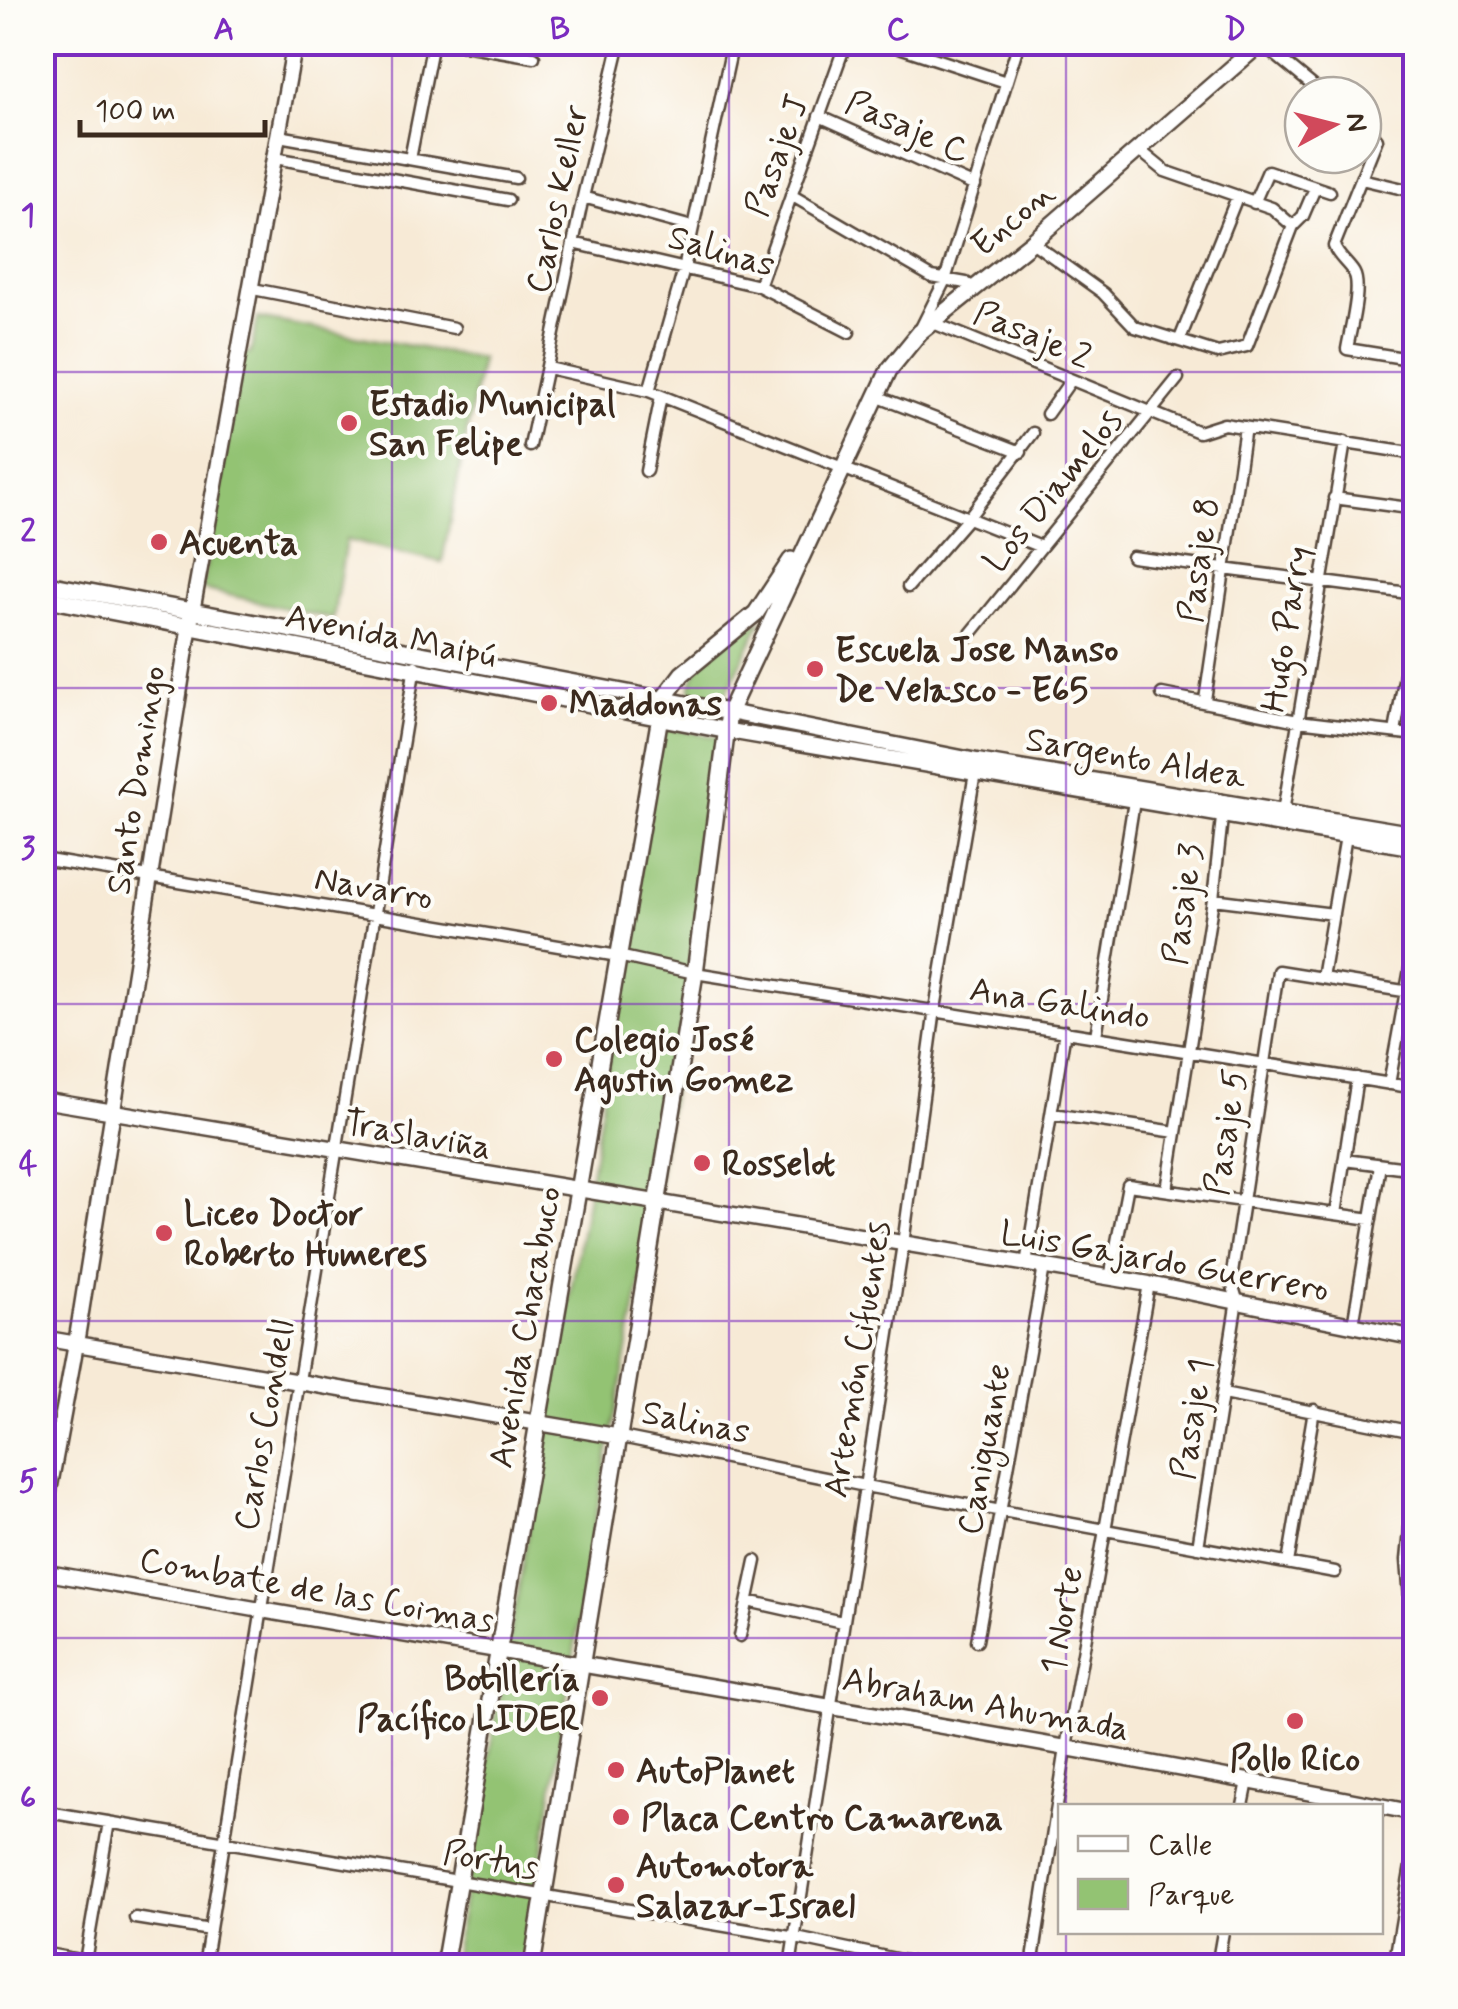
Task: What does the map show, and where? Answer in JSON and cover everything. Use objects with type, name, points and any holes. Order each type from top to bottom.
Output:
[{"type":"main road","name":"Encon","points":[[730,712],[889,370],[926,326],[1032,242],[1138,149],[1243,48],[1261,43]]},
{"type":"main road","name":"Encon","points":[[663,699],[682,674],[756,613],[776,587],[843,471]]},
{"type":"main road","name":"Avenida Maipú","points":[[42,583],[190,619],[729,731]]},
{"type":"main road","name":"Avenida Maipú","points":[[42,598],[190,619]]},
{"type":"main road","name":"Avenida Maipú","points":[[415,663],[730,712]]},
{"type":"main road","name":"Avenida Chacabuco","points":[[444,1966],[663,699]]},
{"type":"main road","points":[[532,1966],[695,974],[730,712]]},
{"type":"street","points":[[42,70],[48,42]]},
{"type":"street","name":"Santo Domingo","points":[[42,1528],[76,1344],[190,619],[295,42]]},
{"type":"street","points":[[410,159],[433,42]]},
{"type":"street","points":[[446,42],[534,57]]},
{"type":"street","name":"Carlos Keller","points":[[530,446],[582,197],[620,42]]},
{"type":"street","points":[[646,471],[655,393],[733,42]]},
{"type":"street","name":"Pasaje J","points":[[759,286],[846,42]]},
{"type":"street","points":[[884,42],[1006,82]]},
{"type":"street","points":[[926,326],[945,280],[1019,42]]},
{"type":"street","points":[[1261,43],[1300,75]]},
{"type":"street","name":"Pasaje C","points":[[818,116],[975,186]]},
{"type":"street","points":[[279,136],[516,178]]},
{"type":"street","points":[[1138,149],[1165,171],[1272,208],[1294,226]]},
{"type":"street","points":[[275,158],[508,200]]},
{"type":"street","points":[[1254,202],[1268,171],[1330,192]]},
{"type":"street","points":[[1362,175],[1334,242],[1334,251],[1353,271],[1357,285],[1347,349],[1416,360]]},
{"type":"street","points":[[1360,179],[1416,192]]},
{"type":"street","points":[[1032,242],[1103,293],[1135,327],[1218,353],[1247,346],[1294,226],[1303,216],[1315,188]]},
{"type":"street","points":[[790,196],[932,277],[966,283],[975,289]]},
{"type":"street","name":"Salinas","points":[[582,197],[692,228]]},
{"type":"street","points":[[1180,339],[1236,197]]},
{"type":"street","name":"Salinas","points":[[573,243],[759,286],[849,332]]},
{"type":"street","points":[[253,288],[454,328]]},
{"type":"street","name":"Pasaje 2","points":[[926,326],[1151,410],[1199,432],[1224,424],[1245,428]]},
{"type":"street","points":[[548,368],[655,393],[1041,548]]},
{"type":"street","name":"Los Diamelos","points":[[969,636],[1178,378]]},
{"type":"street","points":[[1048,414],[1071,380]]},
{"type":"street","points":[[876,396],[1021,452]]},
{"type":"street","points":[[1245,428],[1416,454]]},
{"type":"street","name":"Pasaje 8","points":[[1205,700],[1245,428]]},
{"type":"street","points":[[908,587],[969,517],[1033,433]]},
{"type":"street","name":"Hugo Parry","points":[[1282,818],[1345,442]]},
{"type":"street","points":[[1334,498],[1416,509]]},
{"type":"street","points":[[1132,557],[1416,594]]},
{"type":"street","points":[[1395,732],[1410,681],[1416,611]]},
{"type":"street","name":"Carlos Condell","points":[[204,1966],[415,663]]},
{"type":"street","points":[[1162,694],[1298,720],[1416,735]]},
{"type":"street","name":"Sargento Aldea","points":[[730,712],[976,767]]},
{"type":"street","name":"Sargento Aldea","points":[[729,731],[1282,818],[1416,834]]},
{"type":"street","name":"Artemón Cifuentes","points":[[790,1966],[903,1244],[935,1009],[976,767]]},
{"type":"street","points":[[1096,1036],[1135,794]]},
{"type":"street","name":"Pasaje 3","points":[[1167,1190],[1213,899],[1223,809]]},
{"type":"street","name":"Sargento Aldea","points":[[1282,818],[1346,836],[1416,848]]},
{"type":"street","points":[[1346,836],[1322,978],[1411,993]]},
{"type":"street","name":"Navarro","points":[[42,859],[618,956],[695,974]]},
{"type":"street","points":[[1213,899],[1334,914]]},
{"type":"street","points":[[1389,1084],[1411,993],[1416,936]]},
{"type":"street","name":"Pasaje 5","points":[[1237,1300],[1231,1280],[1278,971],[1322,978]]},
{"type":"street","name":"Ana Galindo","points":[[695,974],[1416,1088]]},
{"type":"street","points":[[1026,1264],[1065,1030]]},
{"type":"street","points":[[1336,1214],[1356,1078]]},
{"type":"street","name":"Traslaviña","points":[[42,1100],[903,1244]]},
{"type":"street","points":[[1052,1114],[1176,1132]]},
{"type":"street","points":[[1344,1160],[1416,1169]]},
{"type":"street","points":[[1353,1325],[1380,1164]]},
{"type":"street","points":[[1110,1278],[1128,1185],[1371,1218]]},
{"type":"street","name":"Luis Gajardo Guerrero","points":[[903,1244],[1237,1300],[1416,1338]]},
{"type":"street","name":"Caniguante","points":[[977,1641],[1044,1267]]},
{"type":"street","name":"1 Norte","points":[[1032,1966],[1066,1748],[1149,1284]]},
{"type":"street","name":"Pasaje 1","points":[[1198,1547],[1237,1300]]},
{"type":"street","name":"Salinas","points":[[42,1338],[621,1437],[1335,1572]]},
{"type":"street","points":[[1224,1394],[1414,1432]]},
{"type":"street","points":[[1288,1563],[1314,1410]]},
{"type":"street","points":[[1416,1488],[1409,1560],[1416,1652]]},
{"type":"street","points":[[740,1636],[756,1561]]},
{"type":"street","name":"Combate de las Coimas","points":[[42,1572],[580,1666]]},
{"type":"street","points":[[748,1601],[842,1622]]},
{"type":"street","name":"Abraham Ahumada","points":[[580,1666],[829,1706],[1370,1804]]},
{"type":"street","points":[[1243,1804],[1248,1780]]},
{"type":"street","name":"Abraham Ahumada","points":[[1383,1807],[1416,1813]]},
{"type":"street","name":"Portus","points":[[42,1810],[796,1938],[928,1966]]},
{"type":"street","points":[[42,1953],[87,1964],[109,1822]]},
{"type":"street","points":[[1396,1966],[1416,1848]]},
{"type":"street","points":[[135,1918],[210,1930]]},
{"type":"street","points":[[1217,1966],[1223,1934]]},
{"type":"street","points":[[1412,1966],[1416,1945]]},
{"type":"green space","name":"Estadio Municipal San Felipe","points":[[258,318],[481,359],[442,562],[346,540],[333,619],[202,589],[242,353],[250,354]]},
{"type":"green space","points":[[762,620],[724,698],[715,702],[691,695],[697,671],[715,649]]},
{"type":"green space","points":[[661,727],[723,738],[655,1204],[592,1537],[525,1966],[452,1966],[588,1193]]},
{"type":"place","name":"Estadio Municipal San Felipe","points":[[349,423]]},
{"type":"place","name":"Acuenta","points":[[159,542]]},
{"type":"place","name":"Escuela Jose Manso De Velasco - E65","points":[[815,669]]},
{"type":"place","name":"Maddonas","points":[[549,703]]},
{"type":"place","name":"Colegio José Agustin Gomez","points":[[554,1059]]},
{"type":"place","name":"Rosselot","points":[[702,1163]]},
{"type":"place","name":"Liceo Doctor Roberto Humeres","points":[[164,1233]]},
{"type":"place","name":"Botillería Pacífico LIDER","points":[[600,1698]]},
{"type":"place","name":"Pollo Rico","points":[[1295,1721]]},
{"type":"place","name":"AutoPlanet","points":[[616,1770]]},
{"type":"place","name":"Placa Centro Camarena","points":[[621,1817]]},
{"type":"place","name":"Automotora Salazar-Israel","points":[[616,1885]]}]
